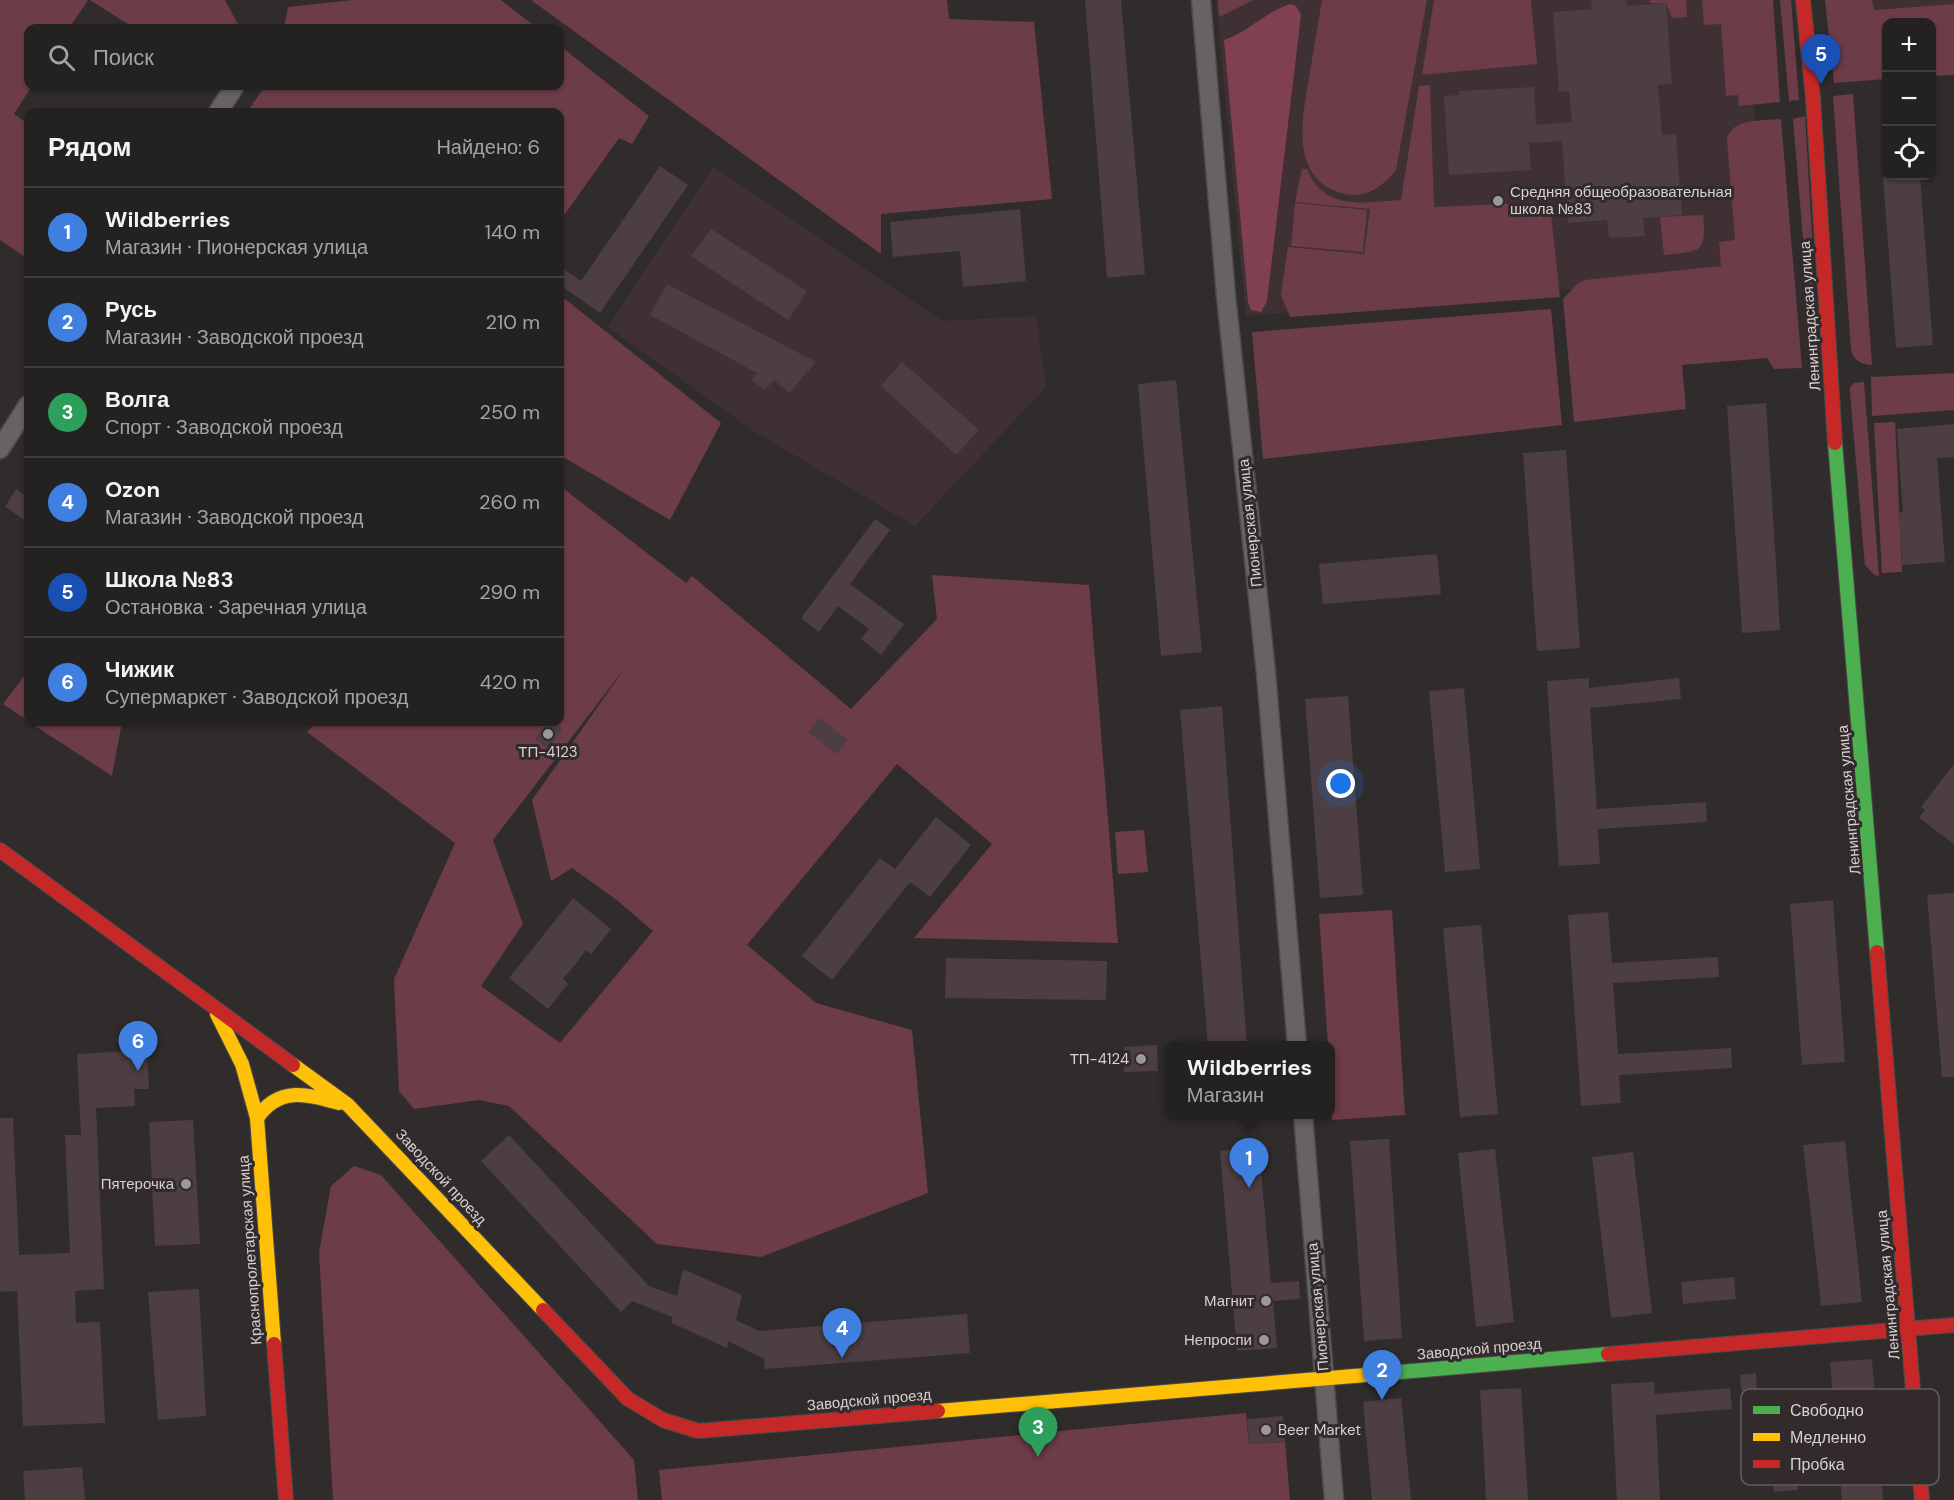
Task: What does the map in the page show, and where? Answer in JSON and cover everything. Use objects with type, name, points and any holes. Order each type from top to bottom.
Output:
[{"type":"street","name":"Пионерская улица","points":[[1201,0],[1226,296],[1266,673],[1297,1041]]},
{"type":"street","name":"Ленинградская улица","points":[[1803,0],[1813,98],[1831,388],[1913,1389]]},
{"type":"street","points":[[221,108],[232,90]]},
{"type":"street","points":[[0,449],[24,411]]},
{"type":"street","name":"Заводской проезд","points":[[0,850],[348,1105],[628,1399],[663,1420],[698,1431],[1954,1325]]},
{"type":"street","name":"Краснопролетарская улица","points":[[213,1006],[244,1065],[251,1085],[257,1118],[286,1500]]},
{"type":"street","points":[[257,1118],[269,1101],[286,1095],[309,1095],[348,1105]]},
{"type":"street","name":"Пионерская улица","points":[[1303,1119],[1334,1500]]},
{"type":"street","name":"Ленинградская улица","points":[[1922,1485],[1923,1500]]},
{"type":"shaded area","points":[[0,0],[88,0],[72,24],[24,24],[24,90],[29,90],[14,114],[24,121],[24,256],[0,240]]},
{"type":"shaded area","points":[[90,0],[225,0],[238,24],[128,24]]},
{"type":"shaded area","points":[[353,0],[501,0],[532,24],[285,24],[288,7]]},
{"type":"shaded area","points":[[531,0],[947,0],[949,19],[1034,22],[1052,199],[881,214],[881,254]]},
{"type":"shaded area","name":"Средняя общеобразовательная школа №83","points":[[1216,0],[1746,0],[1767,281],[1572,289],[1246,316]]},
{"type":"shaded area","points":[[1218,0],[1253,0],[1219,17]]},
{"type":"shaded area","points":[[1322,0],[1427,0],[1396,170],[1380,186],[1360,195],[1345,194],[1327,187],[1314,175],[1307,161],[1303,144],[1304,107]]},
{"type":"shaded area","points":[[1434,0],[1531,0],[1537,64],[1422,75]]},
{"type":"shaded area","points":[[1650,0],[1686,0],[1687,17],[1672,18],[1666,3],[1650,3]]},
{"type":"shaded area","points":[[1702,0],[1773,0],[1780,102],[1739,106],[1738,95],[1726,96],[1721,24],[1704,25]]},
{"type":"shaded area","points":[[1780,0],[1791,0],[1799,100],[1789,101]]},
{"type":"shaded area","points":[[1825,0],[1872,0],[1874,10],[1954,4],[1954,75],[1936,76],[1936,18],[1882,18],[1882,79],[1834,83]]},
{"type":"shaded area","points":[[1872,0],[1954,0],[1954,4],[1873,10]]},
{"type":"shaded area","points":[[1290,4],[1296,6],[1301,15],[1267,301],[1261,312],[1251,310],[1248,302],[1224,40]]},
{"type":"shaded area","points":[[564,49],[649,116],[632,144],[619,138],[564,215],[564,108],[250,108],[262,90],[564,90]]},
{"type":"shaded area","points":[[1430,85],[1434,207],[1535,203],[1544,206],[1551,214],[1560,297],[1290,317],[1281,295],[1288,247],[1364,254],[1370,209],[1295,202],[1302,169],[1307,169],[1315,183],[1335,198],[1359,202],[1401,200],[1419,86]]},
{"type":"shaded area","points":[[1853,94],[1872,365],[1858,361],[1851,350],[1833,96]]},
{"type":"shaded area","points":[[1805,116],[1820,369],[1814,370],[1793,119]]},
{"type":"shaded area","points":[[1781,119],[1802,368],[1774,369],[1767,358],[1682,365],[1686,409],[1574,422],[1563,299],[1577,284],[1585,280],[1721,266],[1719,242],[1735,240],[1727,139],[1735,127],[1742,124]]},
{"type":"shaded area","points":[[713,167],[942,321],[1036,316],[1046,387],[915,526],[755,432],[608,327]]},
{"type":"shaded area","points":[[1295,203],[1367,210],[1363,252],[1291,246]]},
{"type":"shaded area","points":[[1703,215],[1702,244],[1693,251],[1664,255],[1660,217]]},
{"type":"shaded area","points":[[564,298],[721,423],[670,520],[564,457]]},
{"type":"shaded area","points":[[1551,309],[1562,425],[1263,459],[1252,332]]},
{"type":"shaded area","points":[[1954,373],[1954,410],[1872,416],[1871,377]]},
{"type":"shaded area","points":[[1864,382],[1879,576],[1874,575],[1865,565],[1850,393],[1850,387],[1854,383]]},
{"type":"shaded area","points":[[1895,422],[1902,572],[1882,573],[1874,423]]},
{"type":"shaded area","points":[[564,489],[686,583],[692,576],[851,709],[937,619],[932,575],[1089,585],[1118,943],[914,938],[992,844],[897,764],[747,945],[816,1003],[912,1030],[928,1193],[761,1257],[657,1244],[509,1106],[479,1100],[414,1109],[399,1091],[394,979],[455,843],[307,732],[312,726],[564,726]],"holes":[[[628,664],[532,800],[551,881],[572,868],[618,901],[653,931],[560,1043],[481,986],[523,924],[493,840]]]},
{"type":"shaded area","points":[[24,676],[24,718],[3,704]]},
{"type":"shaded area","points":[[35,726],[121,726],[112,776]]},
{"type":"shaded area","points":[[1144,830],[1148,872],[1118,874],[1115,832]]},
{"type":"shaded area","points":[[1392,910],[1405,1115],[1332,1120],[1335,1119],[1335,1041],[1328,1041],[1319,914]]},
{"type":"shaded area","points":[[354,1166],[381,1175],[634,1460],[638,1500],[333,1500],[319,1252],[331,1186]]},
{"type":"shaded area","points":[[1246,1413],[1249,1444],[1285,1442],[1290,1500],[662,1500],[659,1470]]},
{"type":"building","points":[[1085,0],[1121,0],[1145,274],[1107,278]]},
{"type":"building","points":[[1591,0],[1626,0],[1627,6],[1666,3],[1672,84],[1658,85],[1662,135],[1676,134],[1682,215],[1643,218],[1645,236],[1609,238],[1607,220],[1568,223],[1562,141],[1529,143],[1531,170],[1449,175],[1444,96],[1459,95],[1459,91],[1534,87],[1536,125],[1572,122],[1569,91],[1559,92],[1553,12],[1592,9]]},
{"type":"building","points":[[660,166],[688,185],[600,313],[564,288],[564,270],[581,281]]},
{"type":"building","points":[[1883,180],[1920,180],[1933,345],[1896,348]]},
{"type":"building","points":[[1020,209],[1026,281],[963,287],[960,251],[893,257],[890,222]]},
{"type":"building","points":[[711,229],[807,291],[788,320],[691,256]]},
{"type":"building","points":[[667,284],[816,362],[789,393],[774,380],[765,390],[751,380],[757,373],[650,315]]},
{"type":"building","points":[[902,362],[979,430],[956,455],[881,386]]},
{"type":"building","points":[[1176,380],[1202,652],[1161,656],[1138,384]]},
{"type":"building","points":[[1766,403],[1780,630],[1742,633],[1727,406]]},
{"type":"building","points":[[1954,424],[1954,457],[1937,458],[1945,562],[1902,565],[1899,513],[1903,512],[1897,429]]},
{"type":"building","points":[[1566,450],[1580,648],[1537,651],[1523,453]]},
{"type":"building","points":[[16,489],[24,494],[24,519],[5,507]]},
{"type":"building","points":[[875,519],[890,530],[850,584],[904,624],[881,655],[861,639],[869,629],[838,606],[819,632],[801,618]]},
{"type":"building","points":[[1437,554],[1441,594],[1323,604],[1319,564]]},
{"type":"building","points":[[1589,678],[1589,688],[1679,678],[1681,699],[1590,708],[1597,809],[1706,802],[1707,822],[1598,829],[1600,864],[1559,866],[1547,681]]},
{"type":"building","points":[[1464,688],[1480,869],[1445,872],[1429,691]]},
{"type":"building","points":[[1348,696],[1363,895],[1320,898],[1305,699]]},
{"type":"building","points":[[1222,706],[1247,1041],[1208,1041],[1180,710]]},
{"type":"building","points":[[819,718],[848,740],[837,754],[808,732]]},
{"type":"building","name":"ТП-4123","points":[[544,726],[557,726],[562,729],[549,749],[535,739]]},
{"type":"building","points":[[1954,764],[1954,844],[1919,818],[1925,810],[1921,807]]},
{"type":"building","points":[[936,817],[971,845],[930,897],[910,882],[832,980],[802,956],[880,858],[895,869]]},
{"type":"building","points":[[1954,893],[1954,1077],[1942,1077],[1927,895]]},
{"type":"building","points":[[573,898],[611,929],[591,954],[586,950],[563,979],[568,984],[548,1009],[509,978]]},
{"type":"building","points":[[1833,900],[1845,1062],[1802,1065],[1790,904]]},
{"type":"building","points":[[1608,912],[1612,963],[1718,957],[1719,977],[1613,983],[1618,1054],[1731,1048],[1732,1068],[1619,1075],[1621,1103],[1581,1106],[1568,915]]},
{"type":"building","points":[[1481,925],[1498,1114],[1460,1117],[1443,928]]},
{"type":"building","points":[[946,958],[1107,961],[1106,1000],[945,998]]},
{"type":"building","name":"ТП-4124","points":[[1157,1045],[1158,1071],[1124,1072],[1124,1047]]},
{"type":"building","points":[[147,1050],[149,1089],[134,1089],[135,1106],[96,1108],[104,1289],[75,1291],[76,1323],[100,1322],[105,1423],[23,1426],[17,1291],[0,1292],[0,1118],[13,1118],[19,1255],[70,1253],[65,1135],[81,1135],[77,1054]]},
{"type":"building","points":[[193,1120],[200,1244],[155,1246],[149,1122]]},
{"type":"building","points":[[509,1135],[649,1286],[677,1296],[683,1269],[742,1295],[736,1320],[759,1331],[967,1314],[970,1353],[765,1369],[764,1359],[728,1341],[727,1348],[672,1323],[672,1317],[632,1301],[621,1312],[481,1161]]},
{"type":"building","points":[[1389,1139],[1402,1338],[1364,1341],[1350,1141]]},
{"type":"building","points":[[1845,1141],[1862,1302],[1821,1306],[1803,1145]]},
{"type":"building","points":[[1259,1147],[1271,1283],[1299,1281],[1300,1299],[1273,1301],[1277,1348],[1237,1351],[1220,1151]]},
{"type":"building","points":[[1495,1149],[1514,1322],[1476,1327],[1458,1153]]},
{"type":"building","points":[[1633,1152],[1652,1313],[1611,1318],[1592,1157]]},
{"type":"building","points":[[1734,1277],[1736,1299],[1683,1304],[1681,1282]]},
{"type":"building","points":[[199,1289],[206,1416],[158,1420],[148,1292]]},
{"type":"building","points":[[1872,1359],[1874,1389],[1832,1389],[1830,1362]]},
{"type":"building","points":[[1756,1373],[1757,1389],[1741,1389],[1740,1375]]},
{"type":"building","points":[[1654,1382],[1655,1394],[1730,1388],[1732,1409],[1656,1415],[1660,1500],[1617,1500],[1611,1384]]},
{"type":"building","points":[[1521,1388],[1528,1500],[1486,1500],[1480,1390]]},
{"type":"building","points":[[1401,1398],[1411,1500],[1372,1500],[1363,1402]]},
{"type":"building","name":"Beer Market","points":[[1283,1416],[1285,1442],[1249,1444],[1247,1419]]},
{"type":"building","points":[[82,1467],[85,1500],[25,1500],[23,1471]]},
{"type":"building","points":[[1773,1485],[1797,1485],[1798,1490],[1774,1492]]},
{"type":"building","points":[[1841,1485],[1882,1485],[1883,1500],[1842,1500]]},
{"type":"traffic: fast","points":[[1835,443],[1877,952]]},
{"type":"traffic: fast","points":[[1366,1375],[1608,1354]]},
{"type":"traffic: slow","points":[[217,1014],[242,1064],[257,1118],[274,1344]]},
{"type":"traffic: slow","points":[[293,1065],[348,1105],[543,1310]]},
{"type":"traffic: slow","points":[[257,1118],[274,1101],[294,1095],[339,1103]]},
{"type":"traffic: slow","points":[[938,1411],[1366,1375]]},
{"type":"traffic: jam","points":[[1803,0],[1813,98],[1835,443]]},
{"type":"traffic: jam","points":[[0,850],[293,1065]]},
{"type":"traffic: jam","points":[[1877,952],[1913,1389]]},
{"type":"traffic: jam","points":[[543,1310],[628,1399],[663,1420],[698,1431],[938,1411]]},
{"type":"traffic: jam","points":[[1608,1354],[1954,1325]]},
{"type":"traffic: jam","points":[[274,1344],[286,1500]]},
{"type":"traffic: jam","points":[[1921,1485],[1922,1500]]},
{"type":"place","name":"Школа №83","points":[[1821,84]]},
{"type":"place","name":"Средняя общеобразовательная школа №83","points":[[1498,201]]},
{"type":"place","name":"ТП-4123","points":[[548,734]]},
{"type":"place","name":"ТП-4124","points":[[1141,1059]]},
{"type":"place","name":"Чижик","points":[[138,1071]]},
{"type":"place","name":"Пятерочка","points":[[186,1184]]},
{"type":"place","name":"Wildberries","points":[[1249,1188]]},
{"type":"place","name":"Магнит","points":[[1266,1301]]},
{"type":"place","name":"Непроспи","points":[[1264,1340]]},
{"type":"place","name":"Ozon","points":[[842,1358]]},
{"type":"place","name":"Русь","points":[[1382,1400]]},
{"type":"place","name":"Beer Market","points":[[1266,1430]]},
{"type":"place","name":"Волга","points":[[1038,1457]]}]
